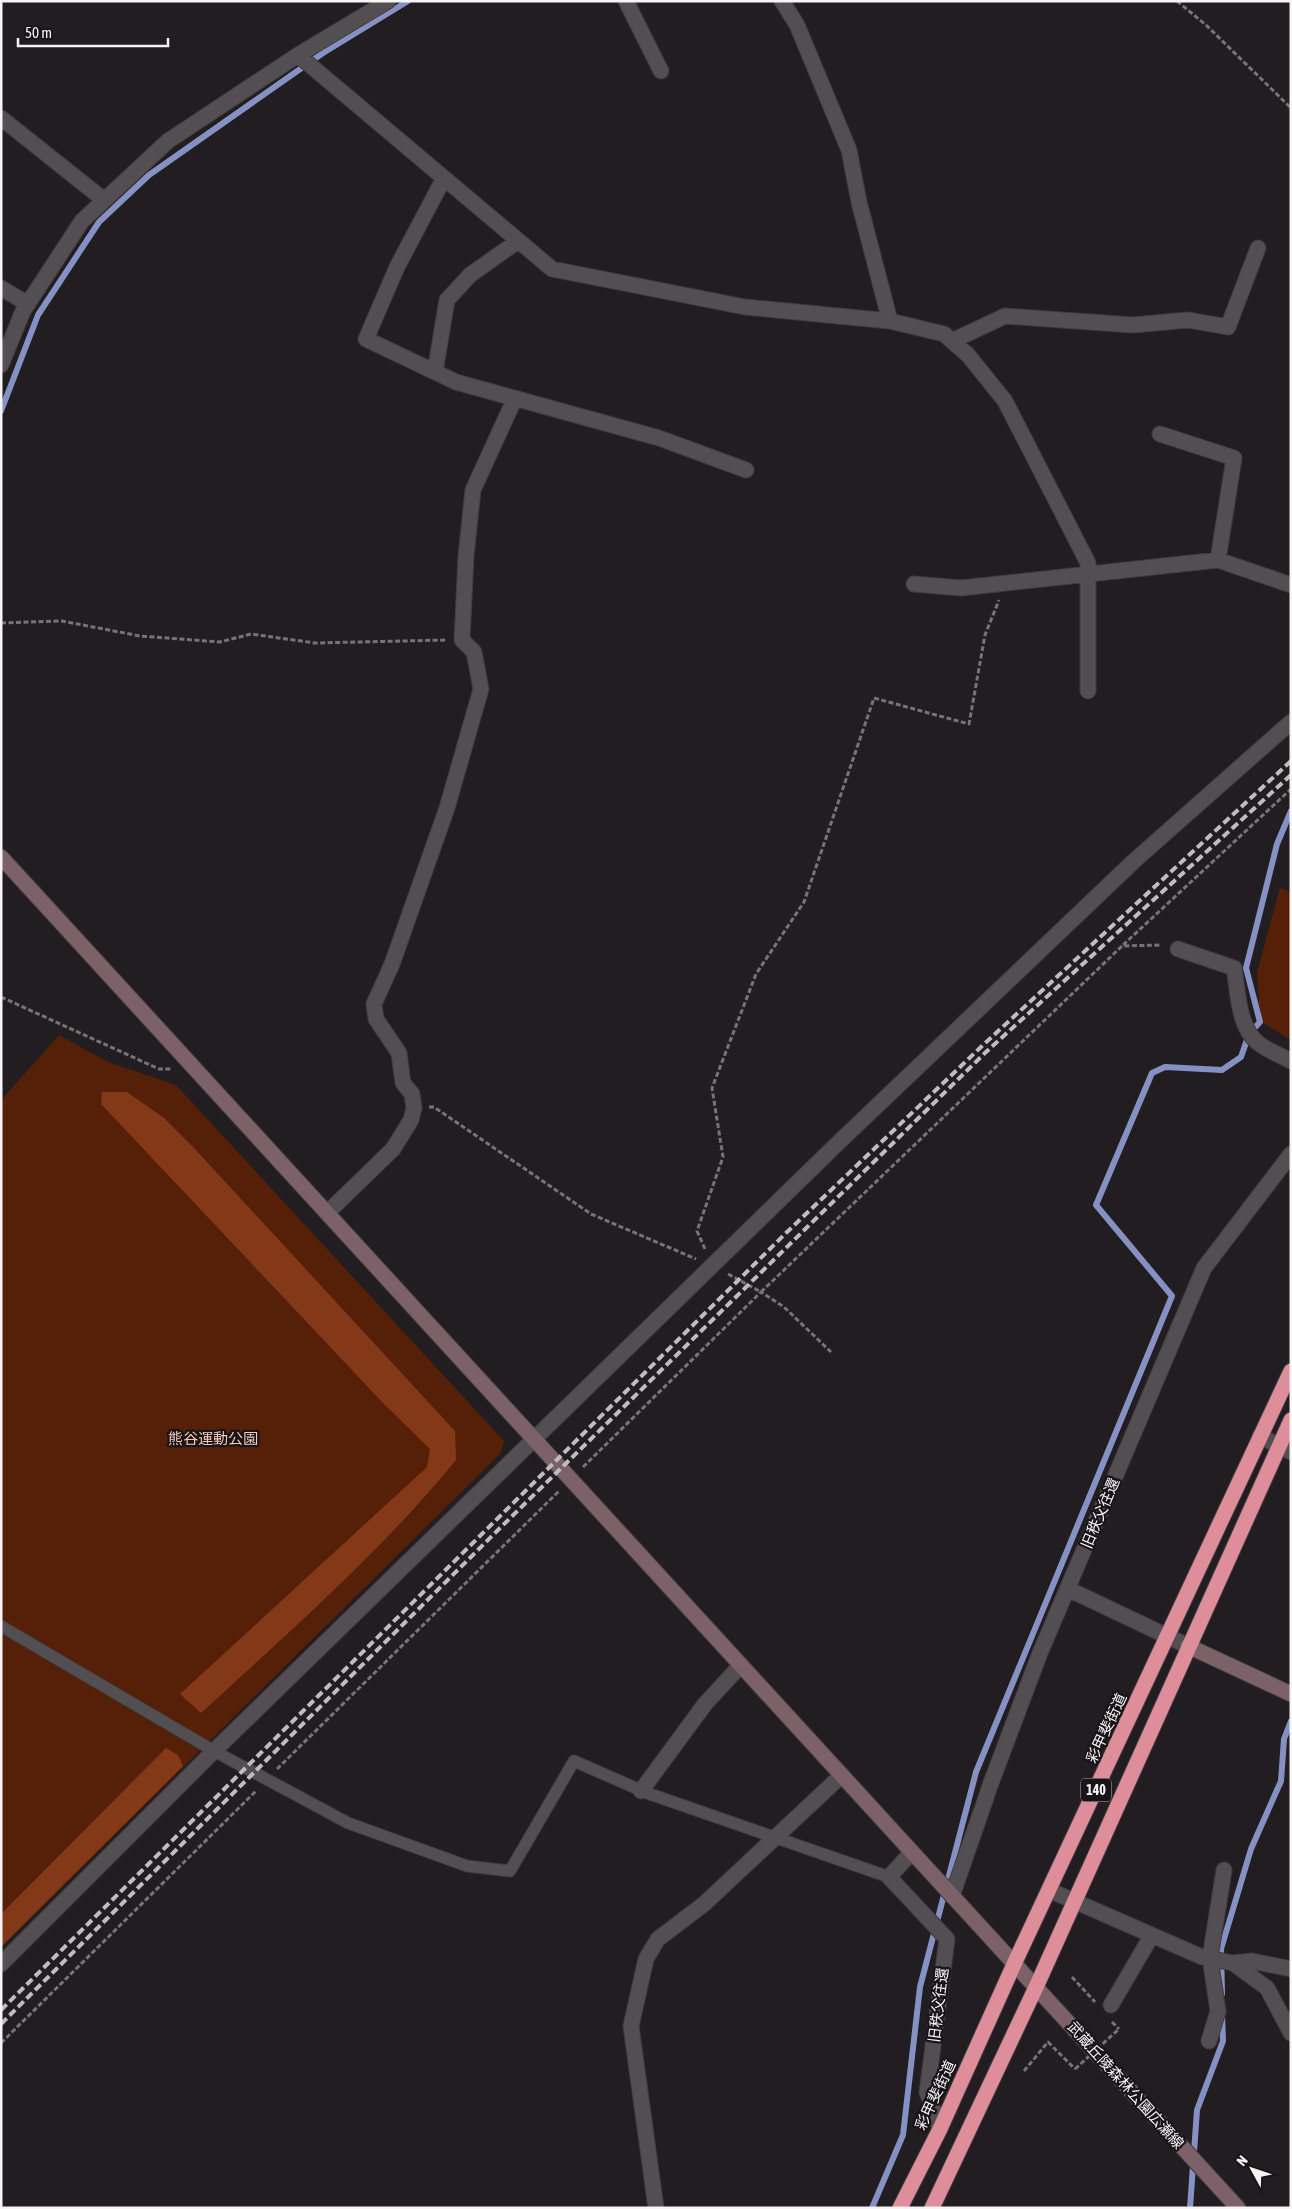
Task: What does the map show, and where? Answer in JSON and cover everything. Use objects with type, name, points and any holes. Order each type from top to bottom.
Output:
[{"type":"highway","name":"彩甲斐街道","points":[[900,2208],[940,2129],[1014,1962],[1291,1370]]},
{"type":"highway","name":"140","points":[[932,2208],[1036,1985],[1188,1646],[1285,1449],[1291,1420]]},
{"type":"street","points":[[1,365],[5,345],[28,304],[82,220],[168,141],[298,55],[388,1]]},
{"type":"street","points":[[626,1],[661,71]]},
{"type":"street","points":[[782,1],[797,25],[849,150],[859,202],[890,321]]},
{"type":"street","points":[[298,55],[552,269],[746,307],[890,321],[944,334],[952,340],[968,355],[1005,401],[1088,563],[1088,691]]},
{"type":"street","points":[[1,118],[104,200]]},
{"type":"street","points":[[444,178],[397,267],[366,339],[456,382],[659,438],[746,470]]},
{"type":"street","points":[[435,372],[447,300],[470,275],[518,241]]},
{"type":"street","points":[[952,340],[1005,316],[1133,325],[1188,320],[1228,327],[1258,248]]},
{"type":"street","points":[[1,288],[28,304]]},
{"type":"street","points":[[327,1213],[393,1149],[411,1120],[414,1108],[412,1094],[403,1083],[399,1052],[376,1019],[374,1004],[392,964],[448,808],[481,689],[474,652],[462,640],[466,556],[473,490],[515,398]]},
{"type":"street","points":[[1160,434],[1234,458],[1218,560]]},
{"type":"street","points":[[914,584],[961,588],[1218,560],[1291,585]]},
{"type":"street","points":[[1,1964],[214,1751],[837,1144],[1134,861],[1291,722]]},
{"type":"street","name":"武蔵丘陵森林公園広瀬線","points":[[1,857],[952,1896],[1036,1985],[1238,2208]]},
{"type":"street","points":[[1178,949],[1234,968],[1242,1016],[1249,1034],[1258,1043],[1291,1061]]},
{"type":"street","name":"旧秩父往還","points":[[952,1896],[994,1774],[1040,1653],[1204,1268],[1290,1156]]},
{"type":"street","points":[[1260,1436],[1285,1449]]},
{"type":"street","points":[[1068,1588],[1291,1694]]},
{"type":"street","points":[[641,1791],[705,1704],[741,1665]]},
{"type":"street","points":[[656,2208],[631,2026],[646,1959],[658,1939],[704,1904],[842,1775]]},
{"type":"street","points":[[889,1877],[912,1852]]},
{"type":"street","points":[[1209,2041],[1218,2011],[1210,1958],[1224,1870]]},
{"type":"street","name":"旧秩父往還","points":[[889,1877],[947,1939],[927,2092],[940,2129]]},
{"type":"street","points":[[1049,1890],[1210,1958],[1233,1963],[1252,1961],[1291,1970]]},
{"type":"street","points":[[1111,2005],[1152,1935]]},
{"type":"street","points":[[1233,1963],[1267,1988],[1291,2033]]},
{"type":"lane","points":[[1,1626],[214,1751],[348,1823],[467,1866],[510,1871],[574,1761],[641,1791],[889,1877]]},
{"type":"path","points":[[1177,1],[1206,25],[1291,108]]},
{"type":"path","points":[[712,1266],[697,1231],[723,1158],[712,1088],[756,974],[804,902],[874,698],[970,724],[985,634],[1005,583]]},
{"type":"path","points":[[1,623],[62,621],[140,636],[220,642],[251,634],[315,643],[462,640]]},
{"type":"path","points":[[1,2043],[761,1292],[1122,946],[1291,789]]},
{"type":"path","points":[[1122,946],[1160,944],[1178,949]]},
{"type":"path","points":[[1,997],[159,1069],[195,1068]]},
{"type":"path","points":[[414,1108],[434,1107],[590,1214],[712,1266],[761,1292],[784,1307],[831,1352]]},
{"type":"path","points":[[1024,2071],[1048,2042],[1075,2069],[1119,2029]]},
{"type":"green space","points":[[1280,888],[1291,892],[1291,1040],[1260,1021],[1257,972]]},
{"type":"green space","name":"熊谷運動公園","points":[[59,1035],[108,1062],[176,1085],[504,1441],[501,1453],[1,1947],[1,1100]]},
{"type":"shaded area","points":[[102,1092],[127,1092],[164,1118],[194,1148],[455,1431],[456,1460],[427,1494],[365,1560],[201,1713],[180,1694],[427,1467],[430,1449],[384,1404],[101,1104]]},
{"type":"shaded area","points":[[166,1748],[178,1755],[183,1766],[1,1947],[1,1914]]},
{"type":"waterway","points":[[1,411],[38,315],[99,222],[149,175],[323,53],[408,1]]},
{"type":"waterway","points":[[872,2208],[903,2135],[920,1987],[976,1772],[1172,1296],[1096,1205],[1152,1073],[1165,1067],[1222,1070],[1241,1057],[1249,1034],[1260,1022],[1246,968],[1277,844],[1291,811]]},
{"type":"waterway","points":[[1222,1994],[1221,1949],[1251,1849],[1281,1781],[1284,1739],[1291,1721]]},
{"type":"waterway","points":[[1190,2208],[1197,2110],[1223,2041],[1222,2014]]},
{"type":"railway","points":[[1,2010],[786,1233],[982,1046],[1291,761]]},
{"type":"railway","points":[[1,2024],[498,1530],[986,1052],[1291,775]]}]
